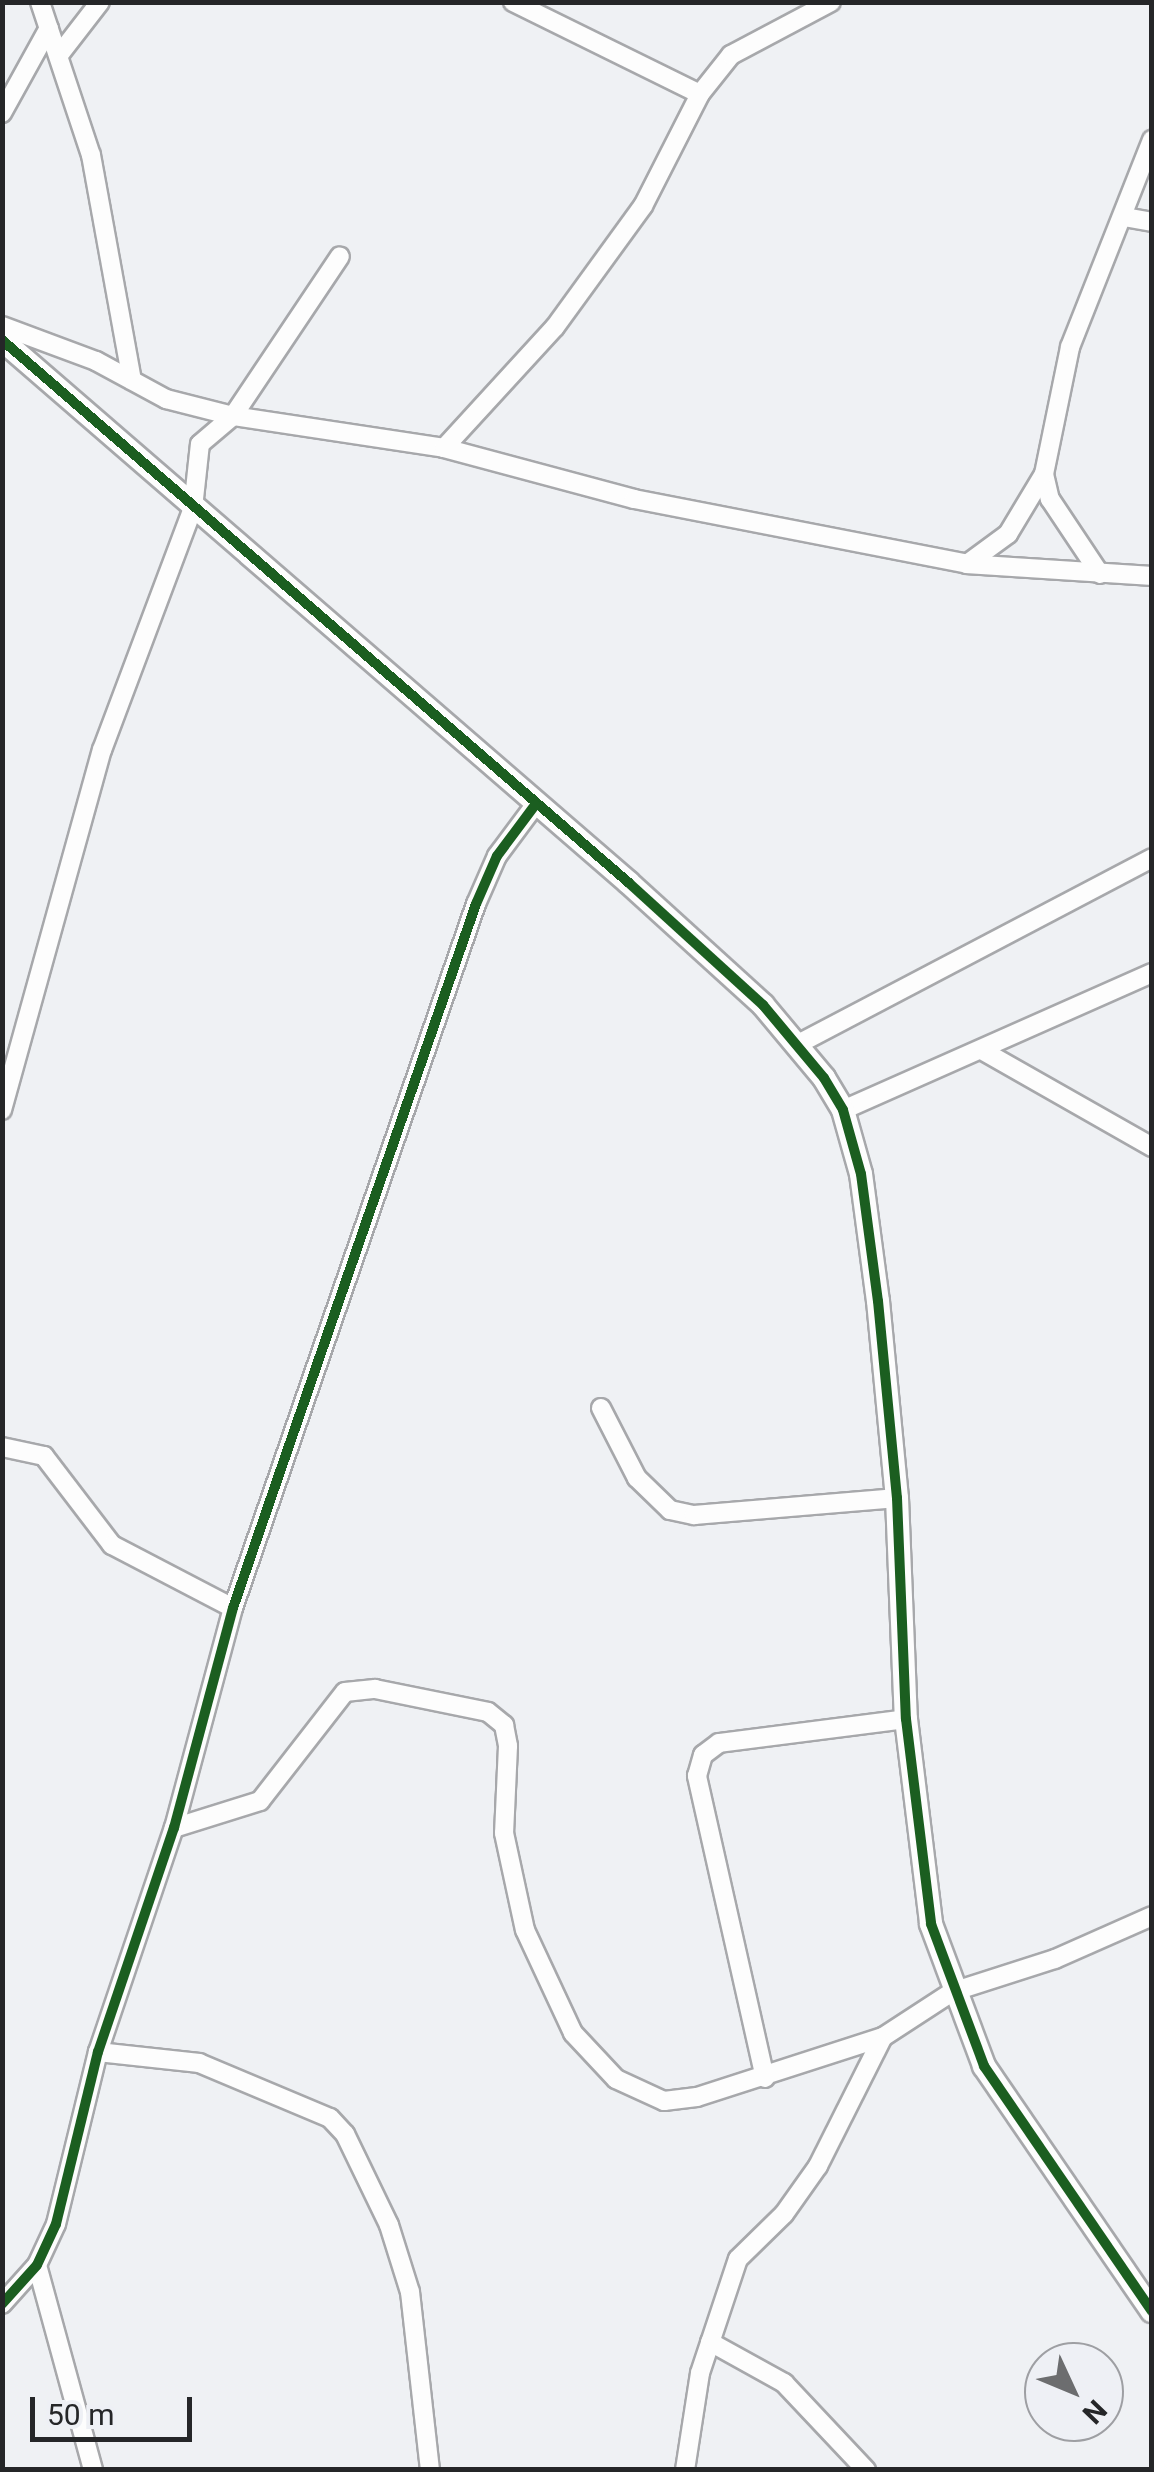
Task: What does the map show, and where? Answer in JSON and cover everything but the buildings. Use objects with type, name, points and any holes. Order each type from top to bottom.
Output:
[{"type":"street","points":[[40,2],[92,155],[132,380]]},
{"type":"street","points":[[59,56],[100,2]]},
{"type":"street","points":[[513,2],[700,94]]},
{"type":"street","points":[[444,448],[555,327],[643,206],[700,94],[731,55],[831,2]]},
{"type":"street","points":[[2,113],[50,28]]},
{"type":"street","points":[[967,564],[1008,534],[1044,474],[1070,347],[1152,140]]},
{"type":"street","points":[[1124,216],[1152,222]]},
{"type":"street","points":[[2,1110],[102,750],[193,508],[200,444],[233,416],[340,256]]},
{"type":"street","points":[[2,326],[132,380],[166,399],[233,416],[444,448],[634,499],[967,564],[1152,576]]},
{"type":"street","points":[[2,340],[723,968],[798,1044],[843,1110],[861,1174],[898,1498],[906,1718],[931,1924],[952,1992],[984,2066],[1152,2312]]},
{"type":"street","points":[[1044,474],[1050,499],[1100,574]]},
{"type":"street","points":[[2,2304],[37,2265],[76,2160],[98,2052],[174,1828],[233,1608],[476,904],[498,856],[535,805]]},
{"type":"street","points":[[798,1044],[1152,858]]},
{"type":"street","points":[[843,1110],[985,1052],[1152,973]]},
{"type":"street","points":[[985,1052],[1152,1148]]},
{"type":"street","points":[[601,1408],[637,1478],[670,1510],[694,1515],[898,1498]]},
{"type":"street","points":[[2,1447],[44,1456],[112,1545],[233,1608]]},
{"type":"street","points":[[174,1828],[260,1801],[345,1692],[375,1689],[488,1712],[504,1725],[508,1746],[504,1833],[525,1930],[574,2033],[616,2078],[664,2100],[765,2078],[883,2036],[952,1992],[1070,1953],[1152,1916]]},
{"type":"street","points":[[765,2078],[697,1776],[703,1755],[719,1743],[906,1718]]},
{"type":"street","points":[[684,2470],[710,2342],[738,2259],[784,2214],[818,2166],[883,2036]]},
{"type":"street","points":[[98,2052],[198,2063],[330,2118],[344,2134],[389,2225],[410,2292],[430,2470]]},
{"type":"street","points":[[37,2265],[94,2470]]},
{"type":"street","points":[[710,2342],[784,2383],[866,2470]]},
{"type":"cycle path","points":[[2,340],[629,883],[763,1005],[824,1078],[843,1110],[861,1174],[878,1301],[897,1498],[906,1719],[931,1924],[984,2066],[1152,2311]]},
{"type":"cycle path","points":[[2,2304],[37,2265],[56,2224],[98,2052],[174,1828],[233,1608],[476,904],[497,856],[535,805]]}]
